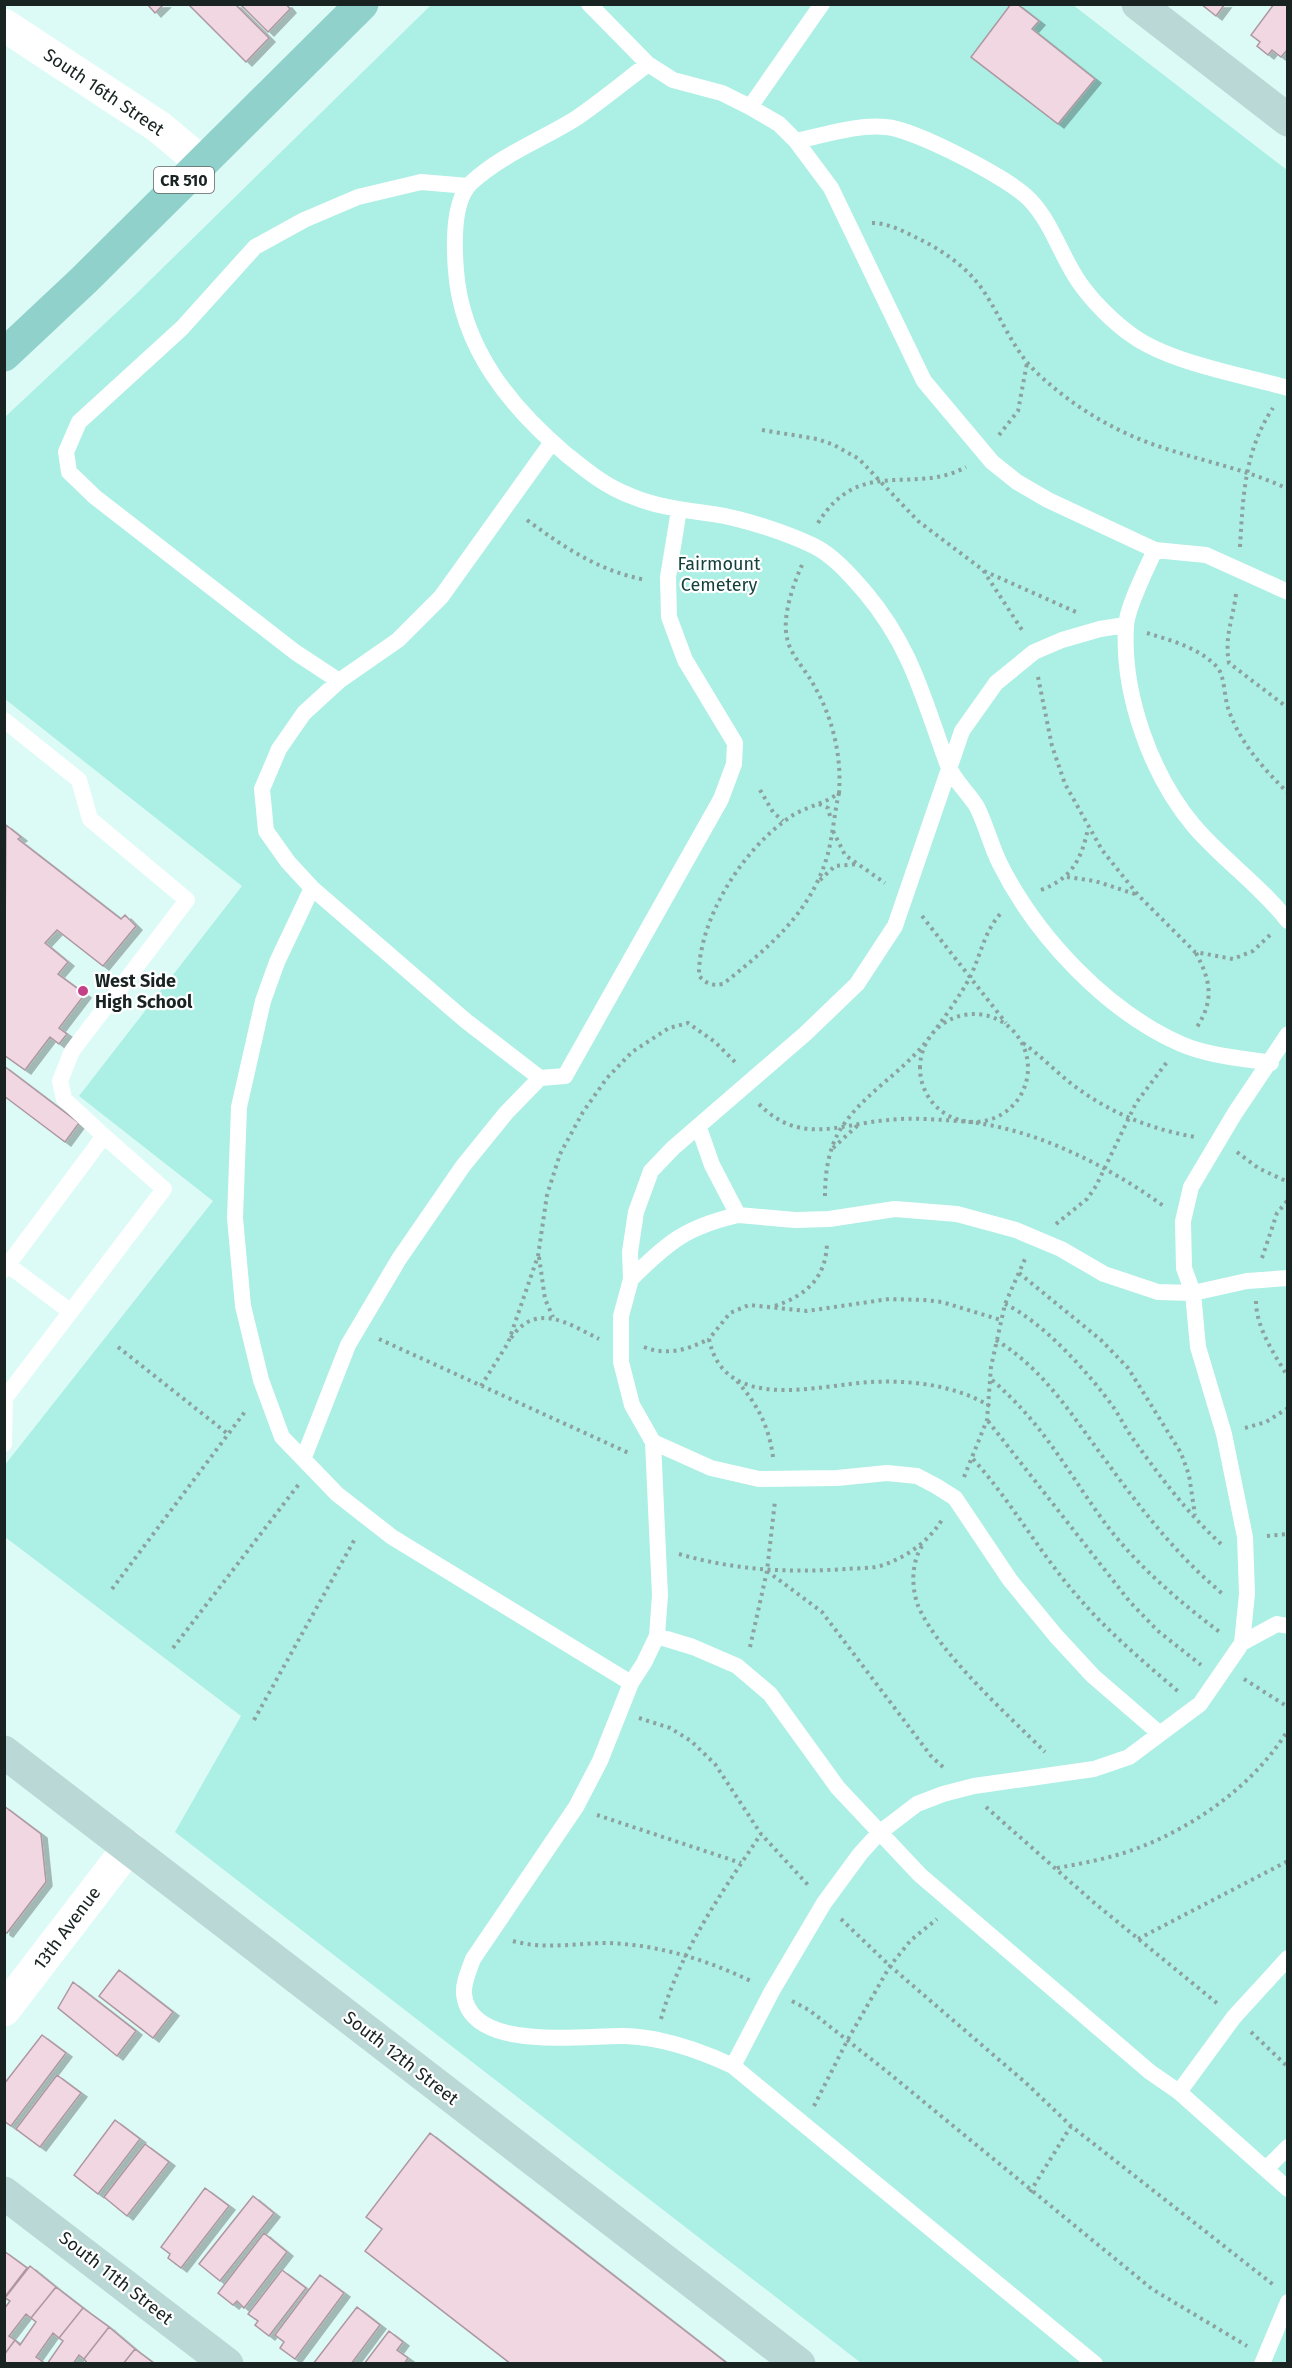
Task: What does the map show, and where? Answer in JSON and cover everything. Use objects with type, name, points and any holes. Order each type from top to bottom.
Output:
[{"type":"main road","name":"CR 510","points":[[4,355],[84,280],[362,4]]},
{"type":"street","points":[[1138,4],[1287,120]]},
{"type":"street","name":"South 16th Street","points":[[4,26],[159,127],[202,162]]},
{"type":"street","name":"South 12th Street","points":[[4,1752],[799,2364]]},
{"type":"street","name":"13th Avenue","points":[[4,2010],[129,1847]]},
{"type":"street","name":"South 11th Street","points":[[4,2193],[227,2364]]},
{"type":"lane","points":[[589,4],[648,64],[673,80],[722,93],[750,107],[780,124],[796,141],[831,188],[924,381],[984,454],[1017,482],[1048,500],[1155,550],[1206,555],[1287,592]]},
{"type":"lane","points":[[750,107],[822,4]]},
{"type":"lane","points":[[648,64],[575,118],[523,147],[468,186],[455,221],[454,251],[457,288],[465,319],[496,381],[517,410],[595,478],[630,496],[679,510],[717,514],[817,547],[847,572],[883,613],[904,649],[927,702],[948,768],[976,806],[1000,864],[1035,922],[1084,976],[1134,1016],[1185,1046],[1271,1063]]},
{"type":"lane","points":[[796,141],[845,130],[887,126],[932,143],[981,166],[1030,199],[1055,236],[1079,282],[1133,336],[1164,352],[1287,388]]},
{"type":"lane","points":[[339,681],[295,652],[95,497],[69,472],[66,452],[79,422],[182,328],[255,247],[304,220],[358,197],[421,182],[468,186]]},
{"type":"lane","points":[[540,1078],[466,1022],[312,888],[288,862],[266,831],[262,789],[279,749],[304,713],[339,681],[398,640],[441,597],[552,442]]},
{"type":"lane","points":[[304,1457],[348,1345],[399,1259],[463,1166],[506,1113],[540,1078],[565,1076],[721,799],[734,764],[735,742],[686,660],[669,617],[668,577],[679,510]]},
{"type":"lane","points":[[1155,550],[1125,625],[1137,713],[1152,761],[1173,798],[1195,827],[1272,901],[1287,921]]},
{"type":"lane","points":[[1095,2364],[804,2122],[733,2066],[706,2054],[655,2040],[624,2036],[544,2038],[513,2034],[489,2027],[472,2014],[464,1995],[473,1959],[576,1807],[621,1713],[631,1683],[644,1664],[657,1636],[660,1595],[653,1442],[632,1404],[621,1362],[621,1316],[631,1279],[630,1252],[636,1212],[651,1171],[673,1148],[699,1128],[727,1100],[805,1034],[857,984],[895,926],[962,731],[996,683],[1034,652],[1062,640],[1101,628],[1125,625]]},
{"type":"lane","points":[[4,720],[79,780],[90,819],[187,900],[72,1051],[60,1081],[64,1099],[164,1189],[5,1398],[4,1444]]},
{"type":"lane","points":[[312,888],[277,962],[263,1001],[239,1107],[235,1218],[243,1306],[261,1380],[282,1437],[304,1457],[337,1494],[392,1537],[631,1683]]},
{"type":"lane","points":[[733,2066],[772,1991],[824,1903],[860,1854],[879,1833],[917,1804],[965,1789],[1094,1769],[1129,1757],[1200,1704],[1242,1642],[1247,1594],[1245,1537],[1224,1434],[1198,1347],[1193,1293],[1185,1268],[1183,1221],[1191,1187],[1235,1113],[1271,1063],[1287,1034]]},
{"type":"lane","points":[[699,1128],[712,1165],[738,1215]]},
{"type":"lane","points":[[71,1312],[6,1266],[104,1136]]},
{"type":"lane","points":[[631,1279],[662,1248],[703,1223],[738,1215],[795,1220],[829,1219],[895,1209],[957,1214],[1016,1230],[1061,1249],[1104,1274],[1158,1292],[1193,1293],[1257,1280],[1287,1278]]},
{"type":"lane","points":[[653,1442],[711,1468],[759,1479],[837,1478],[887,1473],[917,1476],[955,1498],[1010,1580],[1056,1636],[1093,1676],[1159,1733]]},
{"type":"lane","points":[[1242,1642],[1277,1624],[1287,1626]]},
{"type":"lane","points":[[657,1636],[693,1647],[737,1666],[770,1694],[838,1788],[879,1833],[955,1904],[1150,2072],[1179,2092],[1287,2188]]},
{"type":"lane","points":[[1179,2092],[1234,2017],[1287,1958]]},
{"type":"lane","points":[[1266,2169],[1287,2147]]},
{"type":"lane","points":[[1264,2360],[1283,2295]]},
{"type":"path","points":[[847,222],[878,223],[896,228],[921,239],[968,272],[981,288],[1008,338],[1027,363],[1076,407],[1133,437],[1246,472],[1287,489]]},
{"type":"path","points":[[814,529],[828,506],[862,485],[881,479],[928,477],[964,469],[984,454],[1018,411],[1027,363]]},
{"type":"path","points":[[1287,388],[1256,439],[1246,472],[1239,569],[1235,603],[1227,629],[1226,647],[1229,663],[1287,708]]},
{"type":"path","points":[[762,430],[834,444],[859,459],[881,479],[918,521],[983,570],[1078,613]]},
{"type":"path","points":[[527,520],[565,549],[598,566],[651,580]]},
{"type":"path","points":[[804,559],[795,582],[786,637],[794,655],[821,698],[831,725],[841,770],[827,856],[817,883]]},
{"type":"path","points":[[983,570],[1000,592],[1034,652],[1052,746],[1065,784],[1089,828],[1115,869],[1138,896],[1195,952],[1206,972],[1210,990],[1202,1019],[1193,1034]]},
{"type":"path","points":[[1144,633],[1179,642],[1198,652],[1219,668],[1229,712],[1244,744],[1287,793]]},
{"type":"path","points":[[1219,668],[1229,663]]},
{"type":"path","points":[[759,790],[773,812],[783,821]]},
{"type":"path","points":[[839,793],[819,804],[799,811],[783,821],[762,840],[719,901],[700,951],[699,976],[714,985],[723,984],[758,957],[788,927],[825,872],[835,866],[858,864]]},
{"type":"path","points":[[819,804],[828,808],[840,848],[858,864],[880,877],[892,891]]},
{"type":"path","points":[[1067,877],[1084,847],[1089,828]]},
{"type":"path","points":[[1033,893],[1067,877],[1095,881],[1138,896]]},
{"type":"path","points":[[915,909],[1022,1042],[1071,1084],[1127,1118],[1152,1128],[1205,1138]]},
{"type":"path","points":[[1003,911],[986,936],[970,977],[929,1038],[921,1056],[921,1074],[928,1096],[940,1110],[956,1120],[1020,1133],[1104,1170],[1175,1214]]},
{"type":"path","points":[[1195,952],[1233,959],[1253,951],[1272,932]]},
{"type":"path","points":[[825,1203],[826,1170],[831,1150],[840,1130],[857,1108],[907,1063],[944,1023],[961,1016],[980,1014],[998,1019],[1010,1028]]},
{"type":"path","points":[[508,1343],[538,1256],[547,1195],[560,1154],[589,1103],[607,1078],[632,1052],[669,1028],[688,1023],[716,1042],[741,1069]]},
{"type":"path","points":[[755,1100],[780,1119],[796,1126],[819,1131],[912,1119],[987,1121],[1005,1113],[1018,1100],[1027,1079],[1028,1060],[1022,1042]]},
{"type":"path","points":[[1067,1774],[996,1704],[928,1624],[919,1606],[914,1588],[917,1554],[936,1530],[955,1498],[987,1420],[996,1340],[1005,1304],[1023,1262],[1040,1240],[1087,1199],[1104,1170],[1127,1118],[1155,1076],[1170,1060]]},
{"type":"path","points":[[831,1150],[859,1125]]},
{"type":"path","points":[[1230,1146],[1258,1168],[1287,1182]]},
{"type":"path","points":[[1287,1200],[1277,1213],[1257,1280],[1256,1311],[1263,1332],[1287,1377]]},
{"type":"path","points":[[774,1307],[804,1293],[816,1282],[824,1267],[828,1234]]},
{"type":"path","points":[[538,1256],[545,1299],[553,1317]]},
{"type":"path","points":[[1019,1274],[1101,1340],[1128,1368],[1181,1453],[1189,1475],[1195,1517]]},
{"type":"path","points":[[639,1345],[658,1352],[673,1352],[693,1347],[709,1339],[730,1313],[749,1305],[807,1311],[889,1299],[924,1300],[942,1302],[1001,1320]]},
{"type":"path","points":[[1005,1304],[1027,1318],[1086,1374],[1114,1408],[1129,1434],[1165,1481],[1195,1517],[1228,1550]]},
{"type":"path","points":[[481,1386],[518,1329],[535,1320],[553,1317],[601,1340]]},
{"type":"path","points":[[372,1336],[639,1458]]},
{"type":"path","points":[[709,1339],[715,1359],[753,1399],[764,1420],[774,1467]]},
{"type":"path","points":[[996,1340],[1033,1368],[1062,1398],[1142,1510],[1206,1580],[1229,1599]]},
{"type":"path","points":[[118,1347],[228,1434]]},
{"type":"path","points":[[991,1380],[1039,1426],[1103,1520],[1134,1555],[1192,1612],[1222,1634]]},
{"type":"path","points":[[737,1381],[771,1390],[805,1391],[872,1382],[944,1386],[990,1406]]},
{"type":"path","points":[[112,1589],[252,1402]]},
{"type":"path","points":[[1224,1434],[1266,1422],[1287,1408]]},
{"type":"path","points":[[987,1420],[1130,1602],[1158,1631],[1207,1670]]},
{"type":"path","points":[[972,1459],[1020,1517],[1079,1599],[1140,1659],[1183,1696]]},
{"type":"path","points":[[173,1648],[300,1482]]},
{"type":"path","points":[[749,1652],[767,1571],[775,1494]]},
{"type":"path","points":[[254,1720],[357,1536]]},
{"type":"path","points":[[658,1548],[718,1563],[767,1571],[828,1570],[884,1565],[924,1543]]},
{"type":"path","points":[[767,1571],[776,1581],[822,1612],[932,1756],[965,1789],[1138,1939],[1234,2017],[1287,2067]]},
{"type":"path","points":[[1244,1679],[1287,1707]]},
{"type":"path","points":[[621,1713],[670,1728],[692,1741],[715,1764],[761,1833],[824,1903],[890,1966],[1026,2083],[1071,2126],[1283,2295]]},
{"type":"path","points":[[1056,1869],[1138,1848],[1211,1809],[1266,1762],[1287,1730]]},
{"type":"path","points":[[576,1807],[741,1863]]},
{"type":"path","points":[[655,2040],[665,2002],[686,1954],[761,1833]]},
{"type":"path","points":[[1138,1939],[1287,1861]]},
{"type":"path","points":[[804,2122],[829,2081],[847,2041],[890,1966],[911,1940],[955,1904]]},
{"type":"path","points":[[489,1934],[516,1942],[544,1946],[608,1943],[686,1954],[772,1991],[809,2010],[1152,2289],[1264,2360]]},
{"type":"path","points":[[1030,2192],[1071,2126]]},
{"type":"green space","name":"Fairmount Cemetery","points":[[431,5],[1073,5],[1287,170],[1287,2363],[861,2363],[175,1832],[241,1716],[5,1537],[4,1466],[213,1201],[79,1096],[242,886],[5,699],[5,417],[132,298]]},
{"type":"building","points":[[147,4],[164,4],[155,13]]},
{"type":"building","points":[[188,4],[235,4],[269,38],[246,62]]},
{"type":"building","points":[[240,4],[286,4],[290,9],[268,32]]},
{"type":"building","points":[[1011,4],[1017,4],[1039,21],[1032,29],[1095,79],[1058,124],[971,57]]},
{"type":"building","points":[[1201,4],[1225,4],[1216,16]]},
{"type":"building","points":[[1274,4],[1288,4],[1288,49],[1281,57],[1272,50],[1268,55],[1257,46],[1260,42],[1251,35]]},
{"type":"building","points":[[6,825],[21,837],[18,839],[121,919],[125,915],[136,926],[103,966],[57,930],[45,943],[68,962],[58,974],[85,994],[59,1028],[67,1034],[59,1044],[50,1037],[25,1070],[4,1055]]},
{"type":"building","points":[[4,1066],[79,1123],[65,1142],[4,1096]]},
{"type":"building","points":[[4,1806],[41,1834],[46,1882],[7,1933],[4,1931]]},
{"type":"building","points":[[119,1970],[173,2012],[153,2038],[99,1996]]},
{"type":"building","points":[[73,1982],[136,2031],[117,2056],[58,2008]]},
{"type":"building","points":[[42,2035],[66,2053],[11,2126],[4,2121],[4,2084]]},
{"type":"building","points":[[57,2075],[81,2093],[40,2147],[16,2129]]},
{"type":"building","points":[[115,2120],[140,2139],[98,2194],[74,2175]]},
{"type":"building","points":[[430,2133],[728,2364],[511,2364],[365,2251],[382,2229],[366,2217]]},
{"type":"building","points":[[145,2144],[169,2162],[127,2216],[104,2197]]},
{"type":"building","points":[[205,2188],[229,2206],[181,2268],[168,2258],[170,2254],[161,2247]]},
{"type":"building","points":[[253,2196],[274,2213],[220,2281],[199,2264]]},
{"type":"building","points":[[264,2233],[287,2252],[244,2308],[237,2301],[233,2305],[218,2293]]},
{"type":"building","points":[[4,2251],[27,2268],[4,2298]]},
{"type":"building","points":[[30,2266],[56,2287],[31,2318],[26,2314],[9,2336],[15,2340],[4,2355],[4,2309],[10,2301],[5,2298]]},
{"type":"building","points":[[282,2270],[306,2288],[269,2336],[255,2325],[258,2321],[248,2314]]},
{"type":"building","points":[[320,2275],[344,2293],[295,2359],[280,2348],[284,2342],[275,2335]]},
{"type":"building","points":[[56,2287],[83,2308],[59,2338],[53,2333],[36,2357],[42,2361],[40,2364],[4,2364],[4,2355],[15,2340],[20,2345],[36,2322],[31,2318]]},
{"type":"building","points":[[357,2307],[380,2325],[351,2364],[313,2364]]},
{"type":"building","points":[[83,2308],[109,2327],[84,2359],[79,2355],[73,2364],[47,2364],[63,2341],[59,2338]]},
{"type":"building","points":[[109,2327],[135,2349],[123,2364],[88,2364],[84,2359]]},
{"type":"building","points":[[389,2331],[403,2342],[397,2350],[408,2358],[404,2364],[364,2364]]},
{"type":"building","points":[[135,2349],[155,2364],[123,2364]]},
{"type":"place","name":"West Side High School","points":[[83,991]]}]
